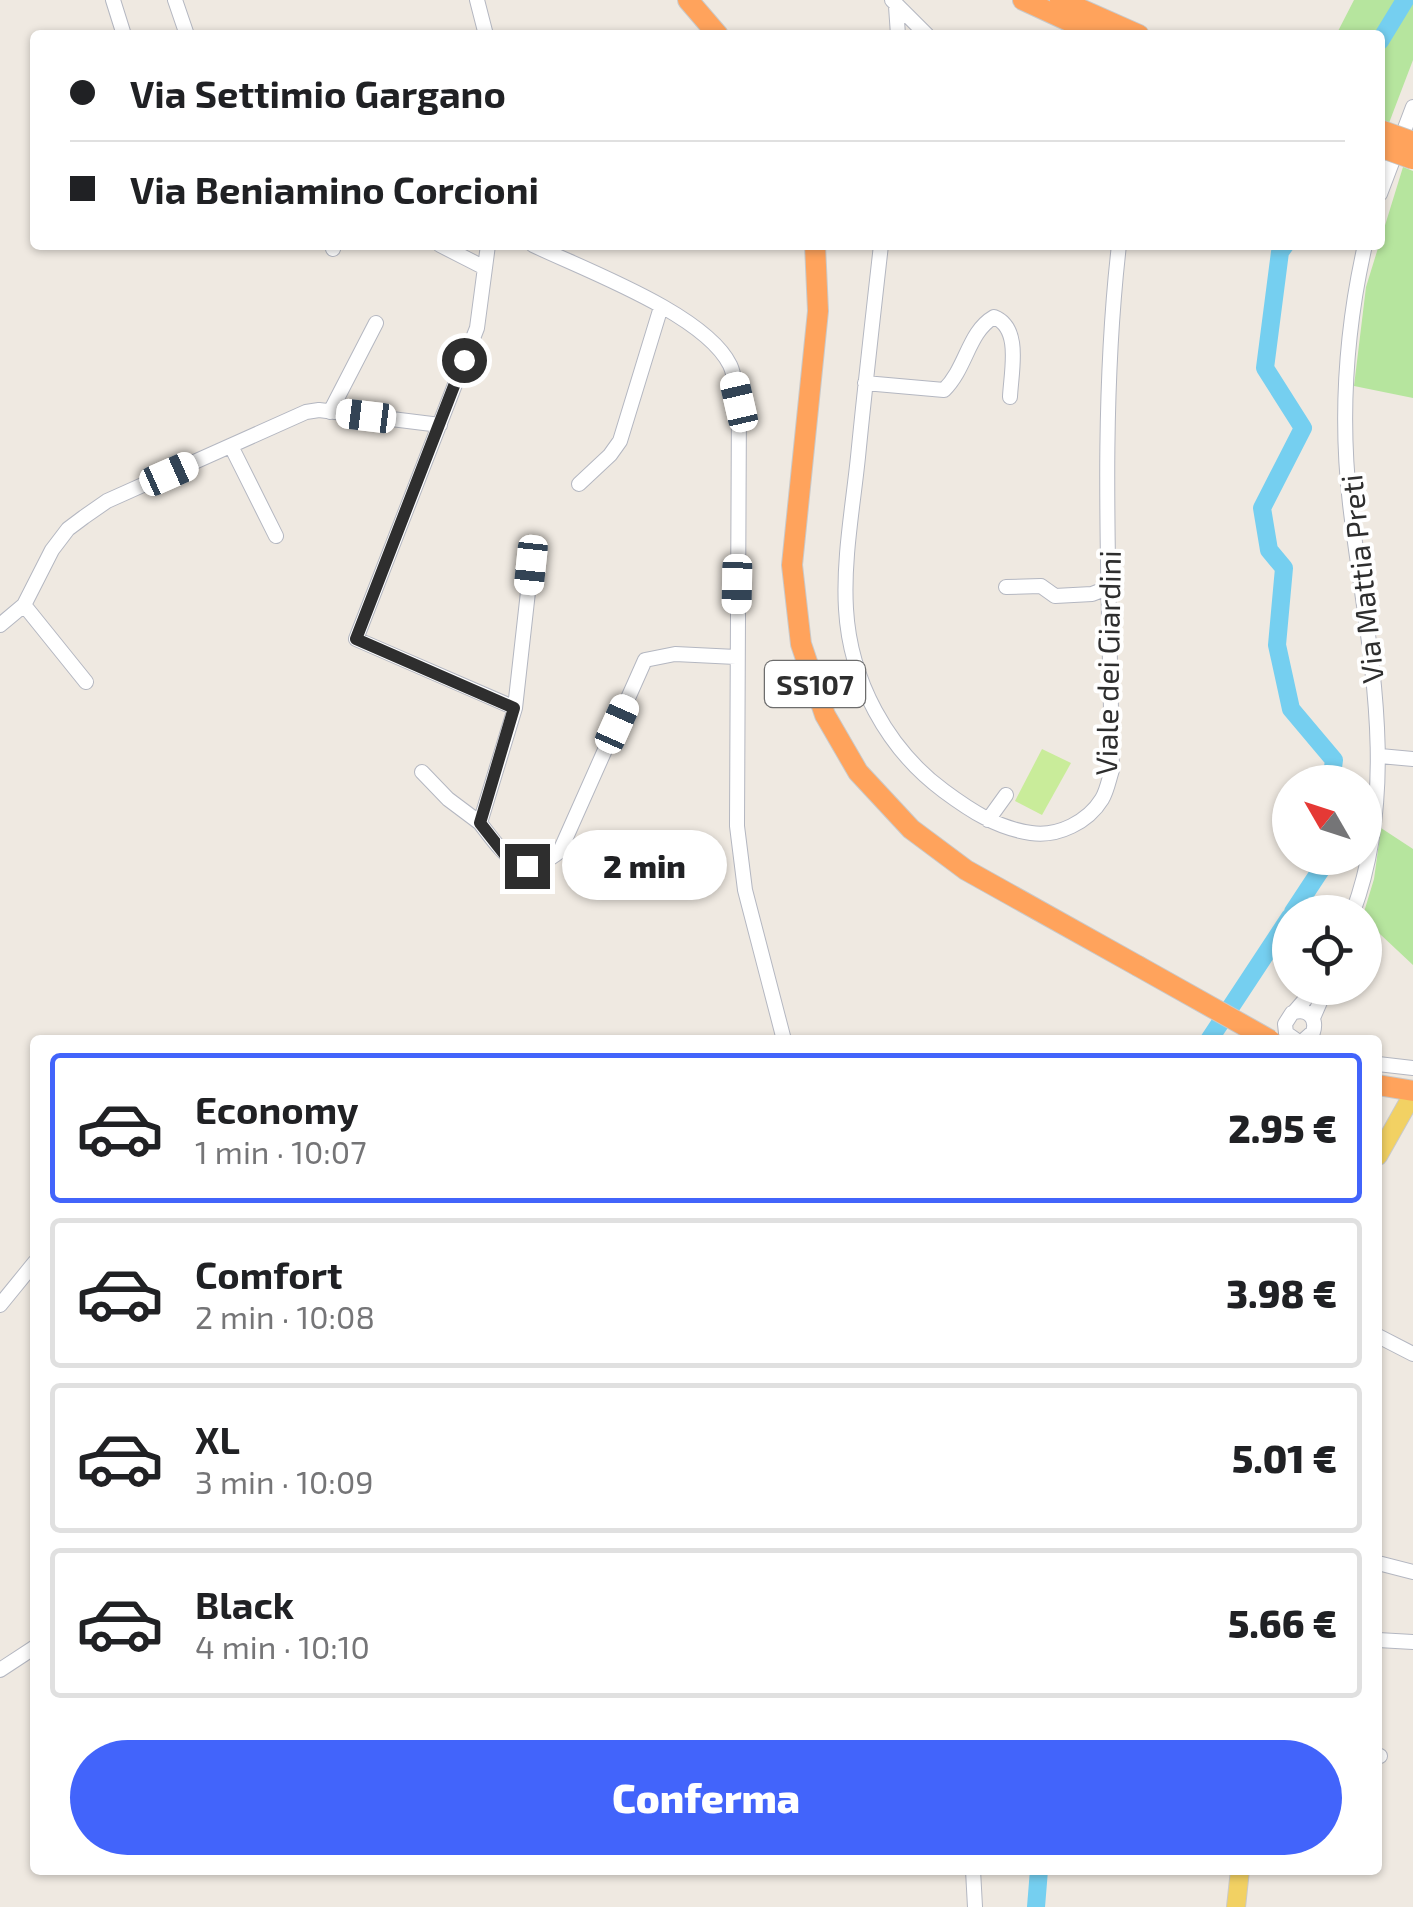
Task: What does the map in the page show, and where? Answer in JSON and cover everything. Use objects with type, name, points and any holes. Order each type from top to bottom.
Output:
[{"type":"highway","points":[[688,0],[714,30]]},
{"type":"highway","points":[[1022,0],[1088,30]]},
{"type":"highway","points":[[1060,0],[1129,30]]},
{"type":"highway","points":[[1385,132],[1413,142]]},
{"type":"highway","points":[[1385,148],[1413,159]]},
{"type":"highway","name":"SS107","points":[[815,250],[818,311],[792,564],[802,644],[825,715],[858,772],[911,829],[966,870],[1138,966],[1281,1035]]},
{"type":"highway","points":[[1382,1086],[1411,1097]]},
{"type":"main road","points":[[1382,1149],[1411,1097]]},
{"type":"main road","points":[[1236,1907],[1239,1875]]},
{"type":"street","points":[[113,0],[122,30]]},
{"type":"street","points":[[175,0],[185,30]]},
{"type":"street","points":[[477,0],[485,30]]},
{"type":"street","points":[[894,3],[897,30]]},
{"type":"street","points":[[894,3],[923,30]]},
{"type":"street","points":[[1385,181],[1413,107]]},
{"type":"street","points":[[450,250],[485,268]]},
{"type":"street","points":[[487,250],[477,328],[356,639],[514,708]]},
{"type":"street","points":[[543,250],[661,307],[708,336],[730,366],[739,402],[737,826],[745,890],[783,1035]]},
{"type":"street","name":"Viale dei Giardini","points":[[880,250],[847,577],[846,608],[852,649],[866,694],[891,737],[926,778],[970,810],[1009,830],[1048,836],[1080,822],[1102,798],[1112,770],[1111,314],[1118,250]]},
{"type":"street","name":"Via Mattia Preti","points":[[1358,895],[1374,832],[1380,756],[1362,577],[1350,502],[1346,393],[1350,308],[1364,250]]},
{"type":"street","points":[[580,484],[610,456],[620,440],[661,307]]},
{"type":"street","points":[[865,383],[944,390],[959,375],[982,324],[994,317],[1005,321],[1012,332],[1010,397]]},
{"type":"street","points":[[330,412],[376,323]]},
{"type":"street","points":[[0,625],[24,605],[52,550],[68,529],[108,501],[306,412],[440,425]]},
{"type":"street","points":[[231,446],[276,536]]},
{"type":"street","points":[[480,823],[514,708],[531,565]]},
{"type":"street","points":[[1006,587],[1041,586],[1056,596],[1092,594],[1110,586]]},
{"type":"street","points":[[24,605],[86,682]]},
{"type":"street","points":[[422,772],[448,799],[480,823],[506,856],[527,866],[543,864],[560,851],[645,660],[675,654],[736,657]]},
{"type":"street","points":[[1380,756],[1413,759]]},
{"type":"street","points":[[988,820],[1006,795]]},
{"type":"street","points":[[1286,1035],[1300,1005]]},
{"type":"street","points":[[1297,1035],[1314,1032],[1320,1005]]},
{"type":"street","points":[[1295,1011],[1306,1011],[1323,1035]]},
{"type":"street","points":[[1382,1065],[1394,1068],[1413,1064]]},
{"type":"street","points":[[1394,1068],[1411,1097]]},
{"type":"street","points":[[0,1305],[30,1268]]},
{"type":"street","points":[[1382,1338],[1413,1354]]},
{"type":"street","points":[[1382,1563],[1413,1572]]},
{"type":"street","points":[[1382,1640],[1413,1642]]},
{"type":"street","points":[[0,1670],[30,1650]]},
{"type":"street","points":[[973,1875],[975,1907]]},
{"type":"green space","points":[[1354,0],[1413,0],[1413,60],[1389,123],[1385,121],[1385,30],[1339,30]]},
{"type":"green space","points":[[1403,167],[1413,171],[1413,398],[1354,386],[1366,287],[1377,250],[1385,250],[1385,225]]},
{"type":"green space","points":[[1042,749],[1071,763],[1042,815],[1015,801]]},
{"type":"green space","points":[[1382,829],[1413,849],[1413,965],[1382,936],[1382,895],[1369,895],[1375,875],[1382,875]]},
{"type":"waterway","points":[[1385,33],[1405,0]]},
{"type":"waterway","points":[[1281,250],[1265,368],[1303,428],[1262,508],[1269,550],[1284,568],[1277,645],[1291,709],[1334,760],[1333,765]]},
{"type":"waterway","points":[[1304,895],[1317,875]]},
{"type":"waterway","points":[[1212,1035],[1272,944]]},
{"type":"waterway","points":[[1036,1907],[1039,1875]]},
{"type":"route","points":[[464,360],[356,639],[514,708],[480,823],[506,856],[527,866]]}]
